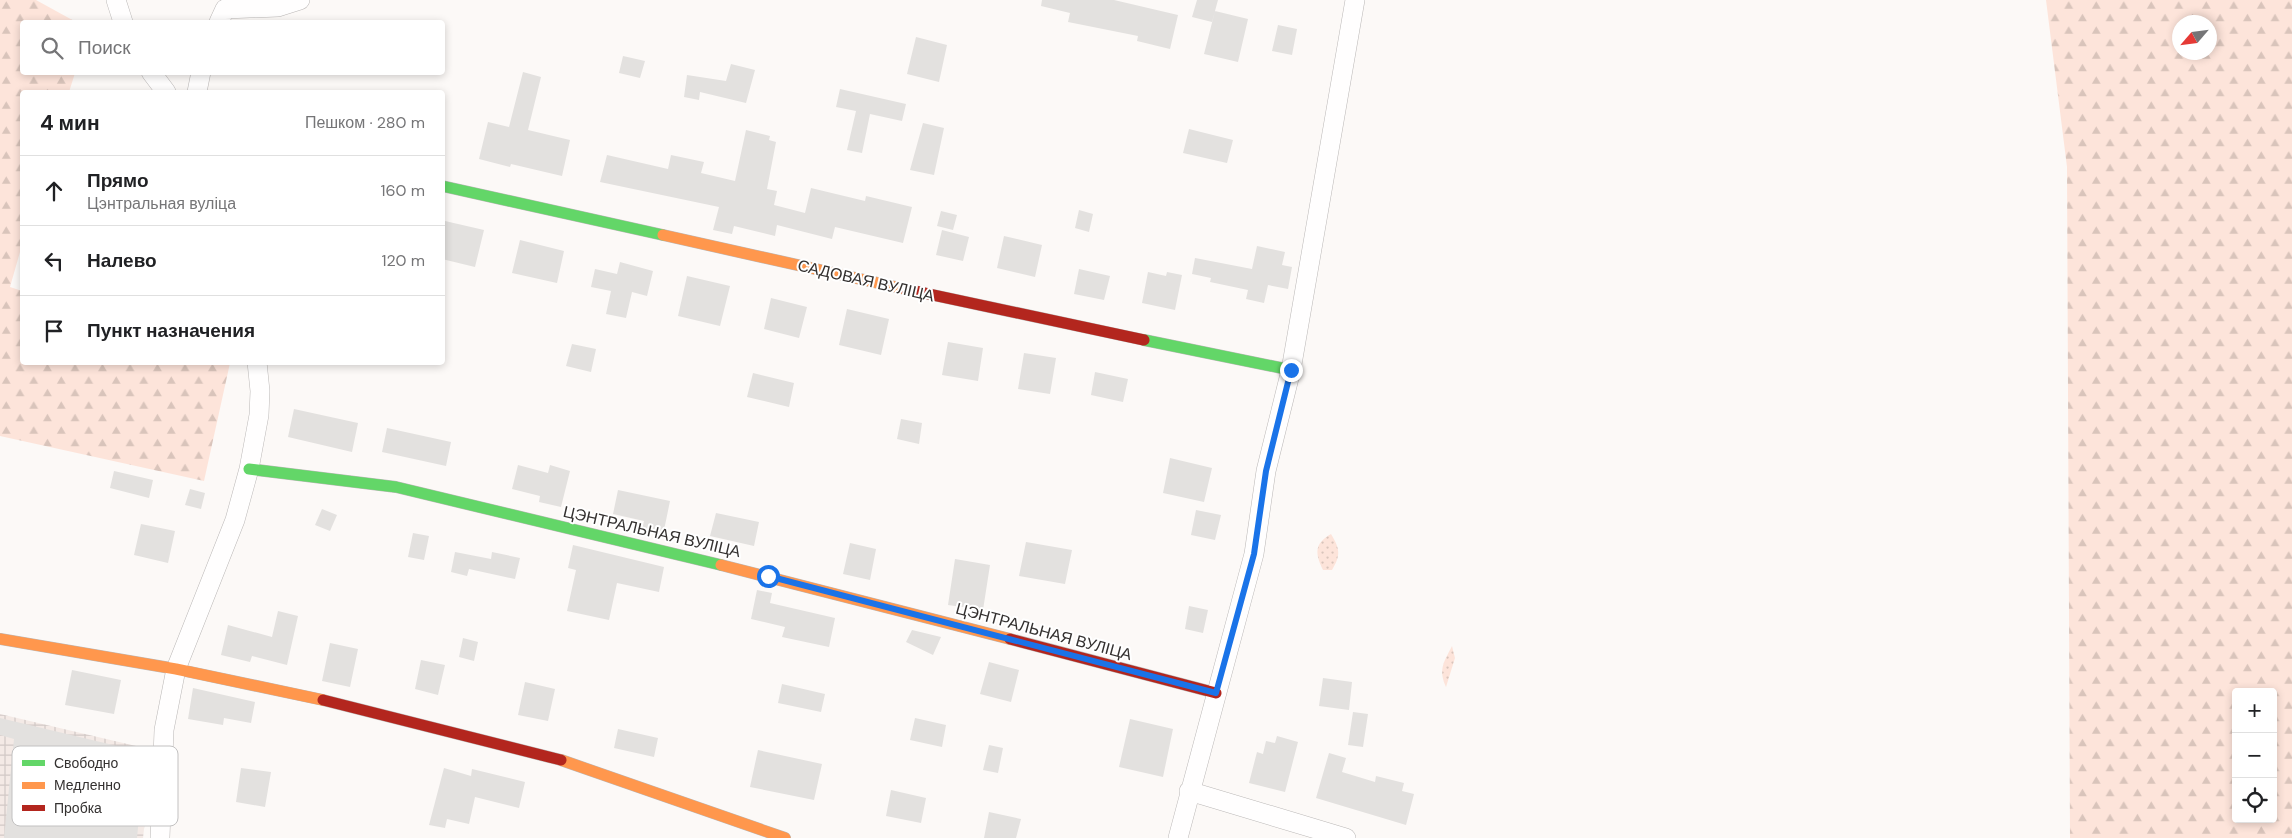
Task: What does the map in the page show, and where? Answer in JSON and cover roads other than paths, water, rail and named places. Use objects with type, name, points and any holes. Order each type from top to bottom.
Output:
[{"type":"street","points":[[116,0],[122,20]]},
{"type":"street","points":[[220,20],[226,9],[278,6],[300,0]]},
{"type":"street","points":[[1178,838],[1189,791],[1254,554],[1266,471],[1291,370],[1355,0]]},
{"type":"street","points":[[153,75],[164,90]]},
{"type":"street","points":[[197,90],[200,75]]},
{"type":"street","name":"САДОВАЯ ВУЛІЦА","points":[[445,187],[1031,317],[1291,370]]},
{"type":"street","points":[[163,746],[164,730],[176,669],[235,520],[249,469],[259,415],[260,391],[256,365]]},
{"type":"street","name":"ЦЭНТРАЛЬНАЯ ВУЛІЦА","points":[[249,469],[396,487],[768,576],[1216,693]]},
{"type":"street","points":[[0,639],[176,669],[365,709],[550,756],[785,838]]},
{"type":"street","points":[[1189,791],[1346,838]]}]
